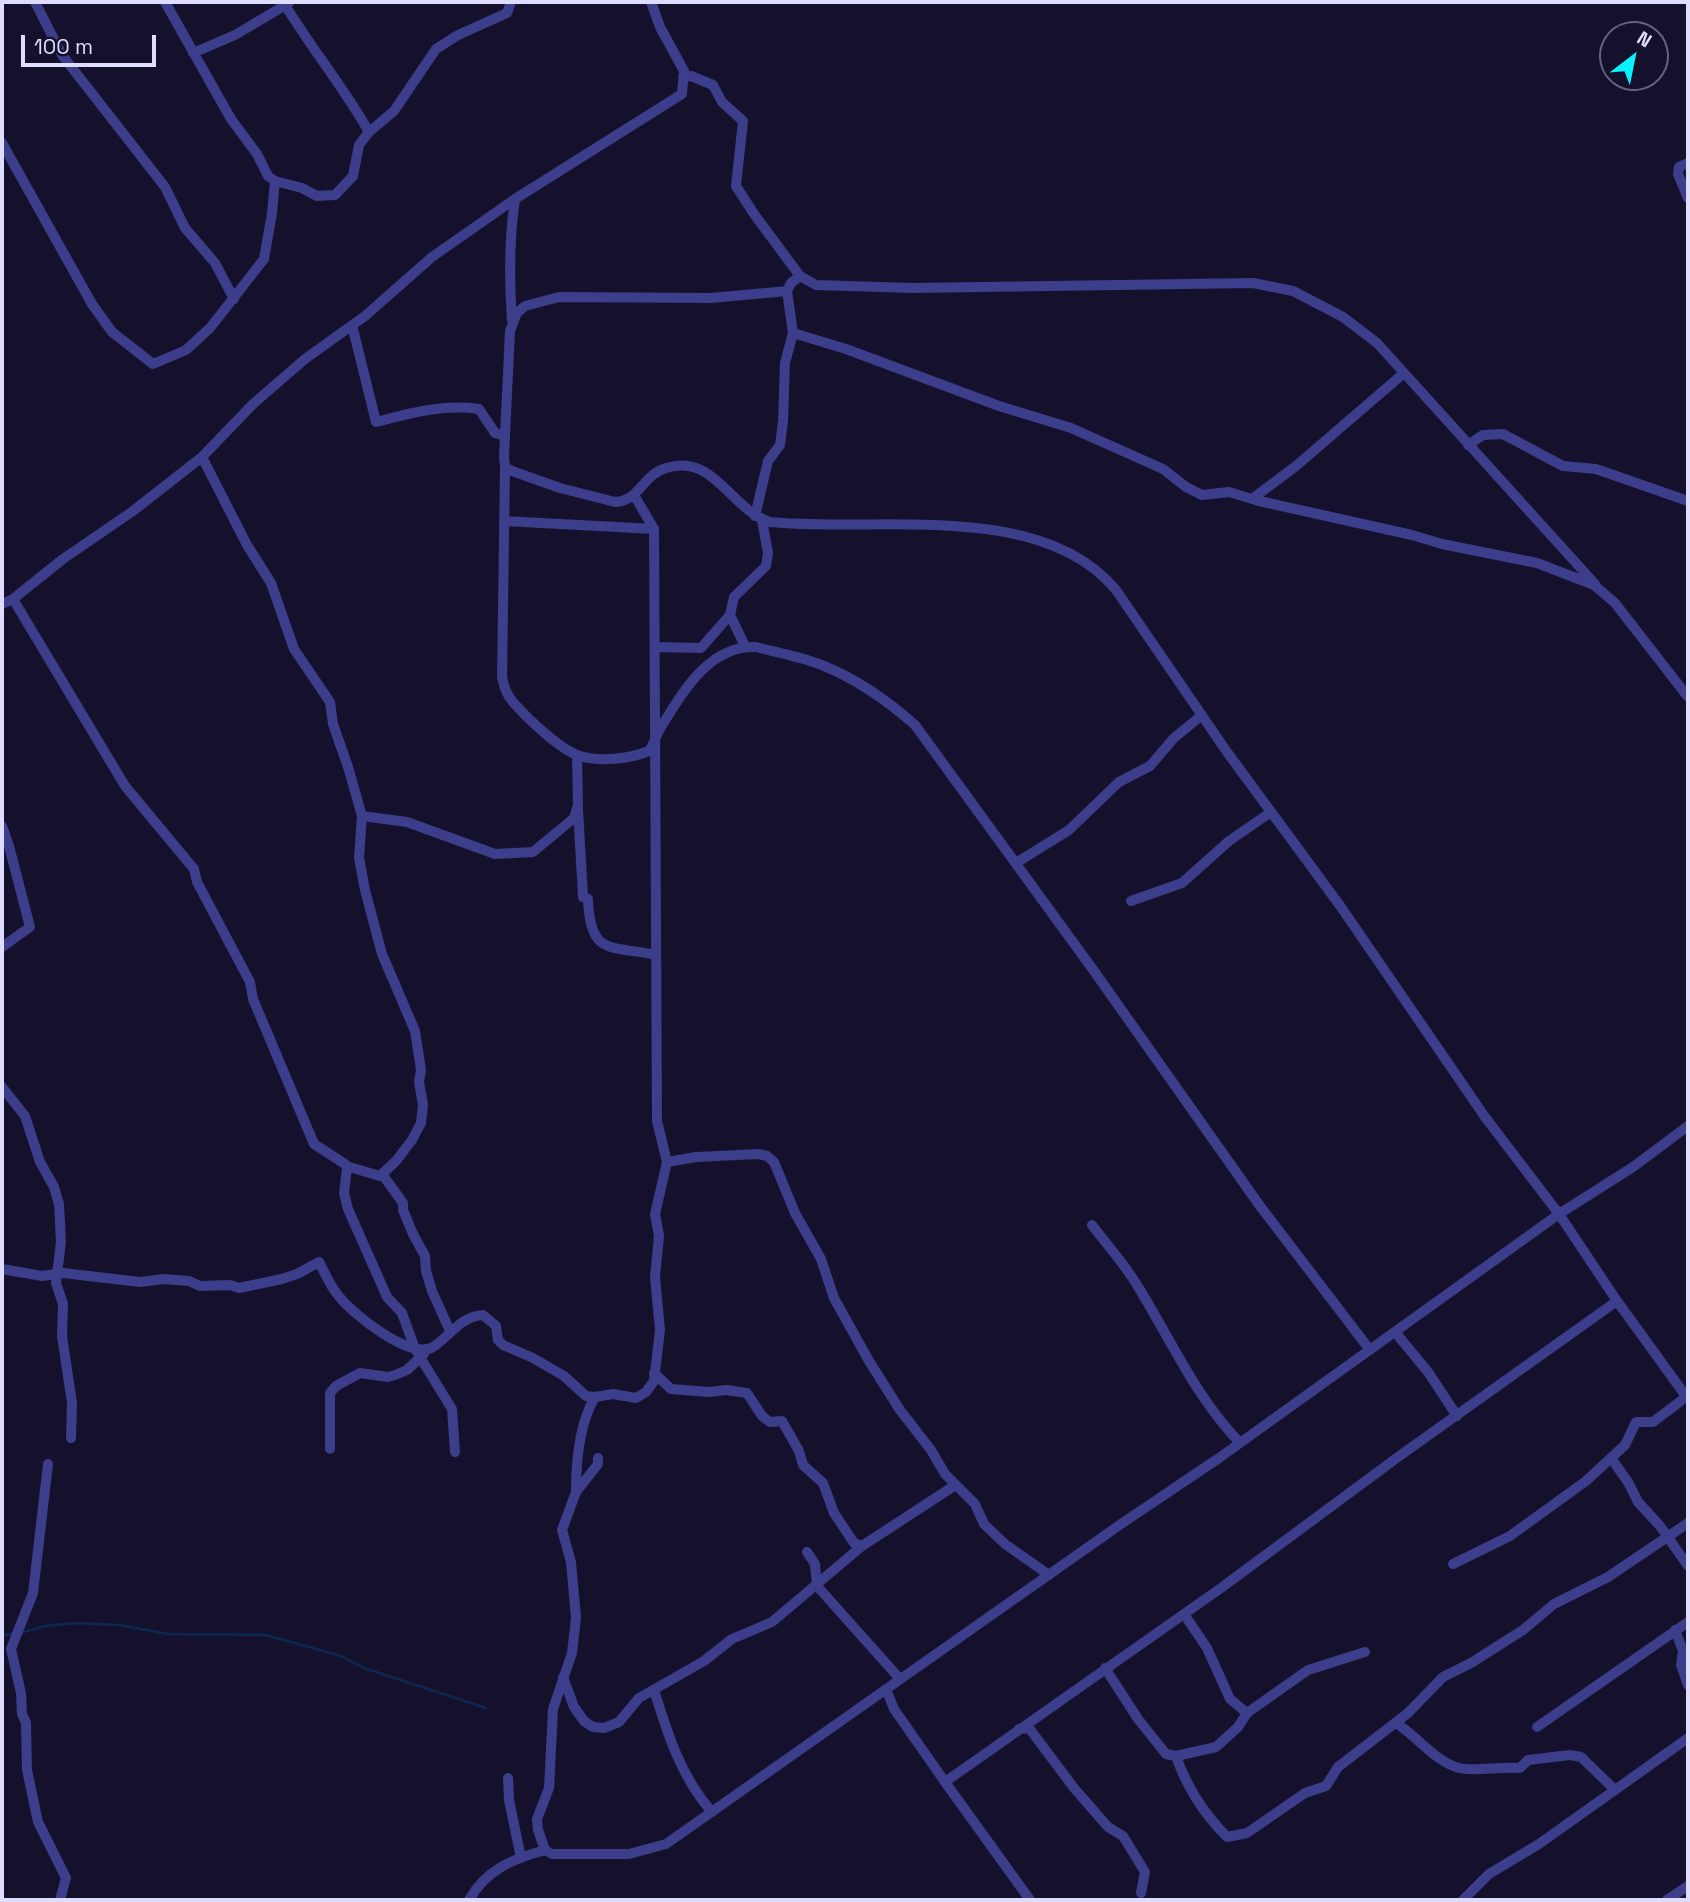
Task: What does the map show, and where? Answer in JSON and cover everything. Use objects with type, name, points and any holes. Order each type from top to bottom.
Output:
[{"type":"street","points":[[35,2],[62,54],[164,187],[185,228],[215,263],[234,299]]},
{"type":"street","points":[[165,2],[231,119],[257,153],[268,176],[317,196],[335,195],[353,176],[359,145],[369,132],[394,111],[436,49],[458,35],[507,13],[511,2]]},
{"type":"street","points":[[2,604],[13,599],[202,457],[253,404],[432,257],[515,199],[682,93],[684,71],[660,27],[651,2]]},
{"type":"street","points":[[193,53],[234,35],[287,3],[306,40],[348,95],[369,132]]},
{"type":"street","points":[[683,77],[691,76],[713,85],[722,102],[743,121],[736,186],[800,276],[816,285],[914,288],[1254,283],[1293,291],[1343,317],[1377,343],[1549,530],[1600,590],[1615,603],[1688,697]]},
{"type":"street","points":[[2,143],[92,304],[112,332],[153,364],[186,349],[210,328],[264,259],[275,181]]},
{"type":"street","points":[[1688,163],[1679,167],[1678,174],[1688,198]]},
{"type":"street","points":[[513,321],[509,279],[511,223],[515,199]]},
{"type":"street","points":[[701,648],[730,615],[734,597],[766,566],[768,553],[759,518],[768,461],[780,444],[783,421],[785,363],[793,333],[787,291],[791,283],[800,276]]},
{"type":"street","points":[[740,647],[721,654],[703,668],[659,730],[649,751],[636,756],[590,758],[577,755],[541,728],[513,702],[505,690],[502,677],[505,436],[510,331],[513,321],[524,306],[559,297],[711,298],[787,291]]},
{"type":"street","points":[[352,325],[376,422],[431,408],[457,406],[478,409],[495,433],[505,436]]},
{"type":"street","points":[[793,333],[846,349],[999,406],[1070,428],[1163,469],[1186,488],[1202,495],[1230,492],[1442,544],[1537,563],[1578,578],[1600,590]]},
{"type":"street","points":[[1252,499],[1296,466],[1404,373]]},
{"type":"street","points":[[1468,445],[1483,435],[1503,434],[1563,466],[1596,469],[1688,501]]},
{"type":"street","points":[[13,599],[125,786],[194,869],[197,883],[250,982],[253,999],[314,1144],[346,1166],[375,1177],[382,1174],[412,1140],[421,1123],[423,1105],[419,1083],[421,1070],[411,1021],[399,999],[382,954],[365,890],[359,858],[362,816],[333,724],[330,702],[294,649],[271,583],[247,545],[202,457]]},
{"type":"street","points":[[505,467],[560,488],[624,502],[634,495],[654,472],[690,464],[709,475],[759,518],[783,523],[964,527],[1007,532],[1076,555],[1098,569],[1116,590],[1485,1117],[1559,1214],[1687,1398],[1653,1422],[1636,1422],[1625,1446],[1586,1481],[1510,1536],[1453,1564]]},
{"type":"street","points":[[330,1449],[330,1393],[336,1385],[360,1373],[388,1377],[407,1370],[417,1353],[433,1347],[470,1317],[483,1315],[496,1326],[498,1340],[503,1345],[533,1358],[568,1379],[586,1396],[613,1394],[636,1398],[646,1392],[654,1381],[660,1330],[655,1277],[659,1236],[655,1214],[667,1162],[657,1121],[654,528],[634,495]]},
{"type":"street","points":[[505,521],[654,528]]},
{"type":"street","points":[[730,615],[740,647]]},
{"type":"street","points":[[655,647],[756,647],[824,666],[852,680],[915,725],[1260,1206],[1370,1350]]},
{"type":"street","points":[[1016,863],[1069,830],[1119,782],[1150,766],[1174,738],[1202,715]]},
{"type":"street","points":[[577,755],[583,897],[588,899],[594,936],[599,943],[614,949],[656,954]]},
{"type":"street","points":[[362,816],[407,822],[495,854],[533,852],[574,818],[578,805]]},
{"type":"street","points":[[1130,901],[1182,883],[1229,841],[1271,812]]},
{"type":"street","points":[[2,825],[30,927],[2,947]]},
{"type":"street","points":[[2,1087],[25,1116],[40,1162],[54,1187],[59,1204],[61,1242],[56,1283],[63,1304],[64,1352],[72,1403],[71,1438]]},
{"type":"street","points":[[597,1458],[598,1464],[576,1492],[562,1530],[571,1562],[576,1599],[572,1653],[553,1709],[549,1788],[537,1819],[545,1850],[552,1854],[629,1854],[666,1844],[1240,1443],[1559,1214],[1633,1167],[1688,1126]]},
{"type":"street","points":[[667,1162],[696,1157],[758,1154],[768,1156],[774,1162],[795,1213],[821,1259],[834,1298],[900,1410],[954,1486],[975,1504],[985,1524],[1005,1544],[1049,1575]]},
{"type":"street","points":[[346,1166],[344,1192],[348,1209],[387,1297],[402,1313],[417,1353],[452,1409],[455,1452]]},
{"type":"street","points":[[382,1174],[402,1203],[413,1234],[425,1256],[432,1291],[450,1331]]},
{"type":"street","points":[[1091,1225],[1114,1250],[1188,1374],[1222,1424],[1240,1443]]},
{"type":"street","points":[[2,1269],[41,1276],[83,1274],[140,1282],[163,1279],[189,1281],[200,1286],[230,1285],[239,1288],[282,1279],[319,1262],[338,1297],[361,1318],[417,1353]]},
{"type":"street","points":[[945,1782],[1184,1614],[1617,1301]]},
{"type":"street","points":[[1395,1332],[1428,1372],[1457,1416]]},
{"type":"street","points":[[654,1373],[671,1389],[747,1393],[762,1416],[770,1422],[782,1421],[799,1451],[803,1465],[823,1483],[834,1513],[854,1543],[862,1546]]},
{"type":"street","points":[[576,1492],[576,1468],[586,1412],[595,1397]]},
{"type":"street","points":[[1611,1458],[1638,1502],[1660,1526],[1688,1566]]},
{"type":"street","points":[[48,1464],[33,1593],[11,1649],[21,1693],[22,1714],[26,1723],[27,1770],[38,1822],[66,1878],[60,1900]]},
{"type":"street","points":[[563,1677],[574,1707],[584,1721],[593,1727],[604,1728],[619,1722],[639,1698],[704,1661],[732,1639],[772,1622],[862,1546],[954,1486]]},
{"type":"street","points":[[1176,1756],[1184,1780],[1197,1801],[1227,1837],[1247,1833],[1305,1793],[1326,1786],[1338,1768],[1408,1713],[1443,1678],[1523,1630],[1554,1604],[1608,1577],[1688,1523]]},
{"type":"street","points":[[807,1552],[815,1564],[817,1584],[828,1600],[900,1679]]},
{"type":"street","points":[[1184,1614],[1207,1648],[1230,1699],[1247,1713]]},
{"type":"street","points":[[1537,1727],[1688,1622]]},
{"type":"street","points":[[1675,1630],[1683,1651],[1681,1665],[1688,1685]]},
{"type":"street","points":[[1105,1668],[1138,1719],[1166,1754],[1176,1756],[1216,1747],[1238,1727],[1247,1713],[1308,1670],[1365,1652]]},
{"type":"street","points":[[886,1689],[894,1709],[1030,1900]]},
{"type":"street","points":[[654,1690],[682,1768],[698,1797],[712,1812]]},
{"type":"street","points":[[1396,1723],[1456,1768],[1520,1768],[1528,1760],[1570,1755],[1581,1757],[1614,1789]]},
{"type":"street","points":[[1019,1728],[1029,1728],[1074,1788],[1108,1827],[1123,1836],[1145,1872],[1141,1893]]},
{"type":"street","points":[[1463,1900],[1489,1874],[1539,1844],[1688,1738]]},
{"type":"street","points":[[508,1777],[509,1800],[522,1858]]},
{"type":"street","points":[[469,1900],[488,1874],[545,1850]]},
{"type":"street","points":[[1667,1900],[1688,1886]]},
{"type":"waterway","points":[[20,1633],[45,1626],[74,1623],[119,1625],[169,1634],[266,1635],[341,1656],[364,1668],[486,1708]]},
{"type":"waterway","points":[[2,1636],[14,1633]]}]
